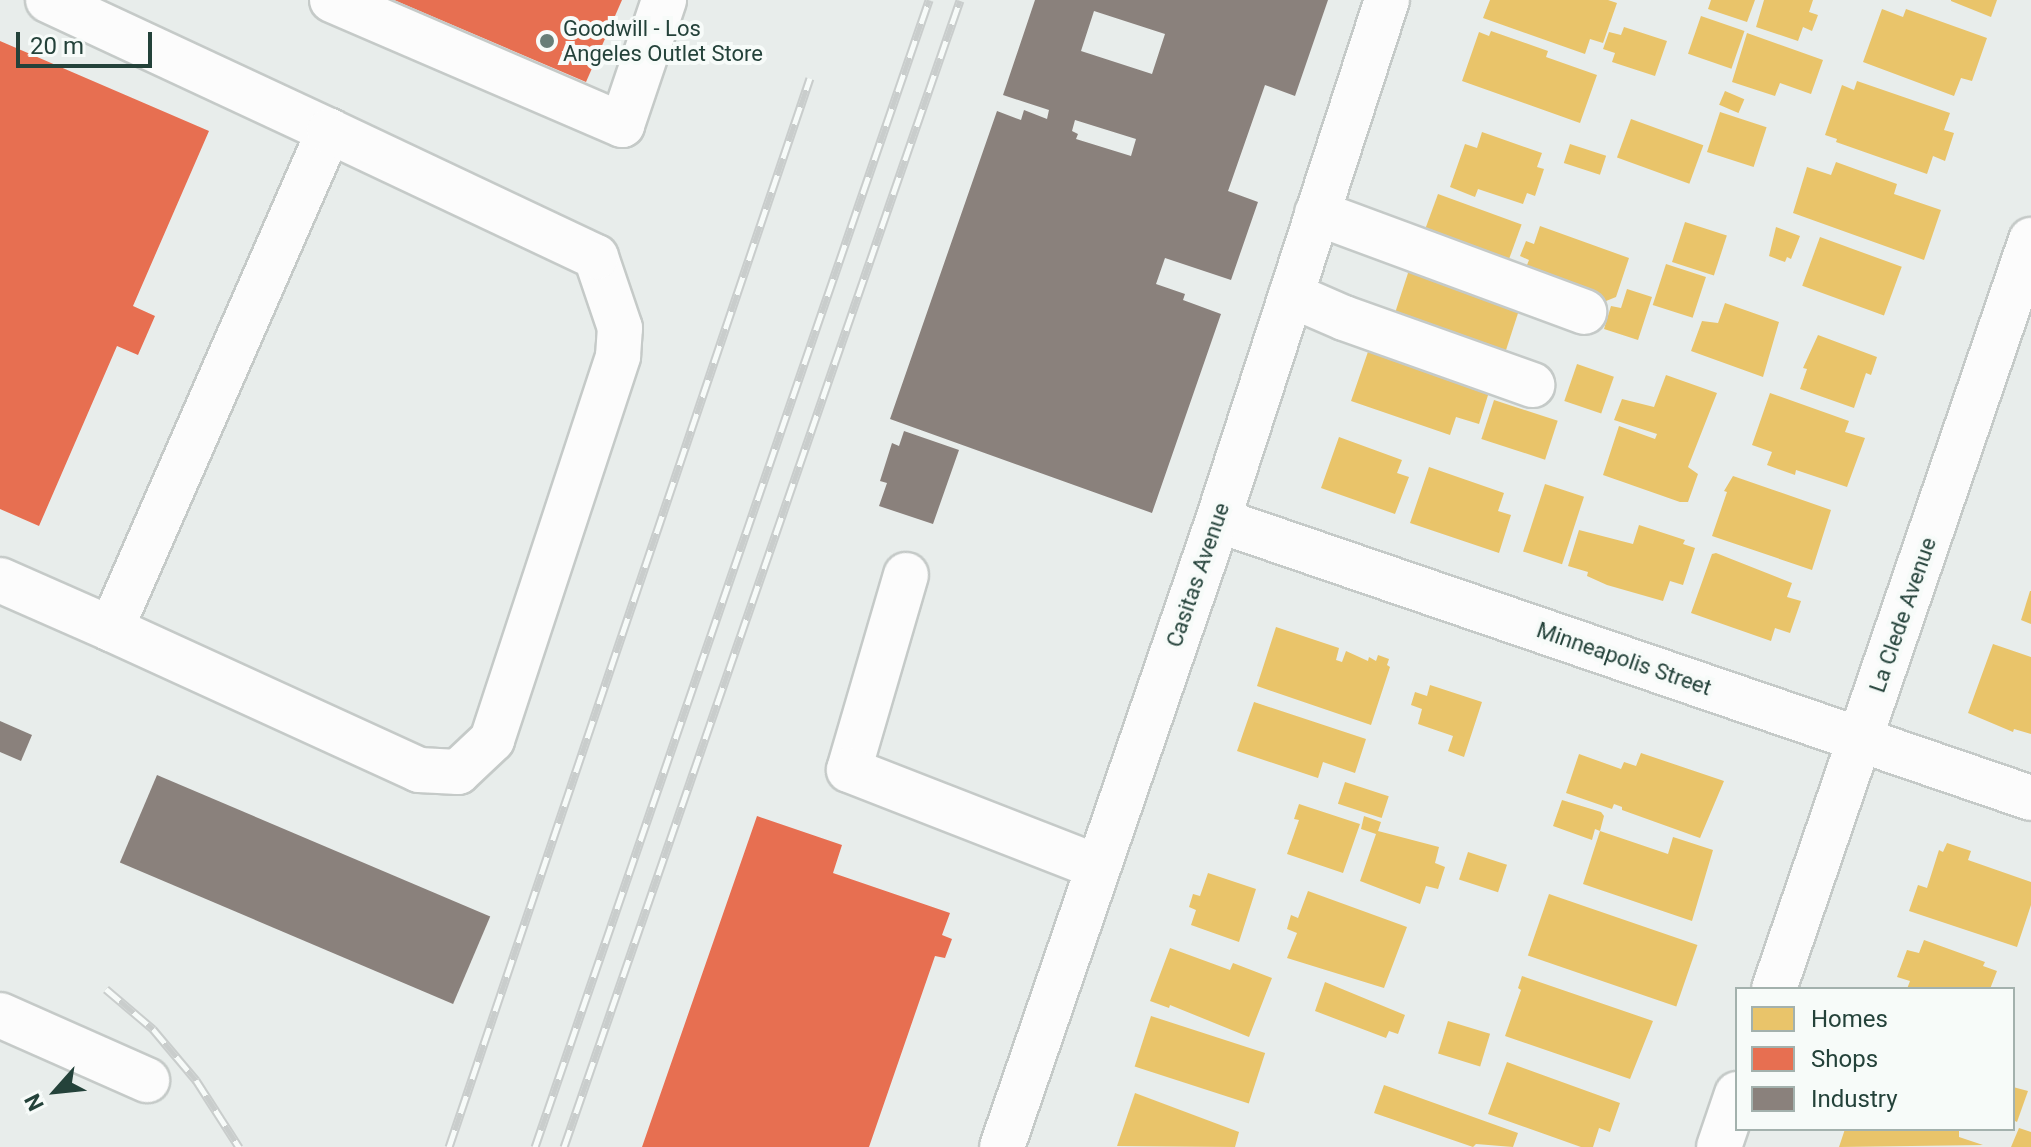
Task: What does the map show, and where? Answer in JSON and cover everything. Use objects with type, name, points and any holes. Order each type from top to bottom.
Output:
[{"type":"street","points":[[0,580],[419,770],[458,772],[492,740],[618,356],[620,328],[596,257],[48,0]]},
{"type":"street","points":[[332,0],[622,125],[664,0]]},
{"type":"street","name":"Casitas Avenue","points":[[1002,1147],[1218,520],[1387,0]]},
{"type":"street","points":[[111,629],[329,131]]},
{"type":"street","points":[[1317,213],[1584,312]]},
{"type":"street","name":"La Clede Avenue","points":[[1775,987],[2031,240]]},
{"type":"street","points":[[1291,295],[1532,385]]},
{"type":"street","name":"Minneapolis Street","points":[[1218,520],[2031,798]]},
{"type":"street","points":[[906,575],[849,770],[1098,867]]},
{"type":"street","points":[[0,1015],[147,1080]]},
{"type":"street","points":[[1719,1147],[1735,1100]]},
{"type":"building: Homes","points":[[1490,0],[1608,0],[1617,3],[1603,43],[1590,39],[1585,54],[1483,18]]},
{"type":"building: Homes","points":[[1711,0],[1755,0],[1747,22],[1708,9]]},
{"type":"building: Homes","points":[[1764,0],[1813,0],[1809,12],[1818,15],[1812,31],[1803,27],[1798,41],[1756,27]]},
{"type":"building: Homes","points":[[1951,0],[1997,0],[1991,17],[1951,1]]},
{"type":"building: Homes","points":[[1882,9],[1903,17],[1906,9],[1987,38],[1972,81],[1961,78],[1954,96],[1863,62]]},
{"type":"building: Homes","points":[[1701,16],[1744,31],[1731,69],[1688,54]]},
{"type":"building: Homes","points":[[1624,27],[1667,41],[1655,76],[1612,62],[1615,53],[1603,49],[1609,32],[1621,35]]},
{"type":"building: Homes","points":[[1491,31],[1548,51],[1546,57],[1597,75],[1580,123],[1462,81],[1479,32],[1489,36]]},
{"type":"building: Homes","points":[[1747,33],[1823,60],[1811,94],[1780,83],[1775,96],[1732,82]]},
{"type":"building: Homes","points":[[1857,81],[1950,113],[1944,130],[1954,133],[1945,161],[1933,156],[1927,174],[1836,142],[1837,139],[1825,135],[1842,85],[1854,90]]},
{"type":"building: Homes","points":[[1725,91],[1744,99],[1738,113],[1719,105]]},
{"type":"building: Homes","points":[[1720,112],[1767,127],[1754,167],[1707,152]]},
{"type":"building: Homes","points":[[1631,119],[1703,145],[1689,184],[1617,158]]},
{"type":"building: Homes","points":[[1482,132],[1542,153],[1537,167],[1544,169],[1535,196],[1527,193],[1523,204],[1478,189],[1475,197],[1450,187],[1465,144],[1477,148]]},
{"type":"building: Homes","points":[[1570,144],[1606,156],[1600,175],[1564,163]]},
{"type":"building: Homes","points":[[1836,162],[1897,184],[1894,194],[1941,210],[1924,260],[1793,213],[1807,167],[1831,175]]},
{"type":"building: Homes","points":[[1438,194],[1522,224],[1504,273],[1420,243]]},
{"type":"building: Homes","points":[[1685,222],[1727,236],[1714,276],[1672,262]]},
{"type":"building: Homes","points":[[1540,226],[1629,258],[1616,297],[1601,303],[1522,277],[1529,260],[1520,256],[1526,241],[1534,244]]},
{"type":"building: Homes","points":[[1776,227],[1800,236],[1791,259],[1787,257],[1785,262],[1769,256]]},
{"type":"building: Homes","points":[[1820,237],[1902,267],[1884,316],[1802,286]]},
{"type":"building: Homes","points":[[1666,264],[1706,277],[1693,318],[1653,305]]},
{"type":"building: Homes","points":[[1409,270],[1520,306],[1504,358],[1392,321]]},
{"type":"building: Homes","points":[[1627,289],[1652,297],[1638,340],[1604,329],[1611,306],[1621,308]]},
{"type":"building: Homes","points":[[1725,303],[1779,322],[1763,377],[1691,351],[1702,321],[1718,323]]},
{"type":"building: Homes","points":[[1818,335],[1877,357],[1871,375],[1866,373],[1854,408],[1800,389],[1807,369],[1803,368]]},
{"type":"building: Homes","points":[[1371,343],[1431,366],[1429,372],[1489,392],[1479,424],[1456,417],[1450,435],[1351,401]]},
{"type":"building: Homes","points":[[1577,364],[1614,377],[1601,414],[1564,401]]},
{"type":"building: Homes","points":[[1666,375],[1717,393],[1688,467],[1698,474],[1688,502],[1680,502],[1603,475],[1619,426],[1655,439],[1657,434],[1614,420],[1622,399],[1654,407]]},
{"type":"building: Homes","points":[[1770,393],[1849,421],[1845,432],[1865,438],[1847,487],[1796,470],[1795,475],[1767,465],[1772,452],[1752,445]]},
{"type":"building: Homes","points":[[1494,400],[1558,421],[1545,460],[1481,439]]},
{"type":"building: Homes","points":[[1339,437],[1402,460],[1397,473],[1409,477],[1395,514],[1321,488]]},
{"type":"building: Homes","points":[[1429,467],[1504,493],[1498,511],[1511,515],[1499,553],[1410,523]]},
{"type":"building: Homes","points":[[1733,476],[1831,510],[1812,570],[1712,536],[1727,492],[1724,491]]},
{"type":"building: Homes","points":[[1545,484],[1584,497],[1562,564],[1523,552]]},
{"type":"building: Homes","points":[[1639,525],[1685,540],[1683,544],[1695,548],[1683,585],[1670,581],[1663,601],[1607,585],[1587,576],[1588,572],[1568,566],[1579,530],[1633,544]]},
{"type":"building: Homes","points":[[1712,554],[1792,583],[1787,597],[1801,601],[1790,633],[1775,628],[1771,641],[1691,613]]},
{"type":"building: Homes","points":[[2031,591],[2031,624],[2021,620]]},
{"type":"building: Homes","points":[[1276,627],[1339,648],[1336,660],[1342,662],[1346,651],[1368,661],[1369,657],[1376,661],[1378,655],[1389,659],[1387,665],[1390,667],[1371,725],[1257,686]]},
{"type":"building: Homes","points":[[1993,644],[2031,657],[2031,734],[2014,729],[2013,732],[1968,713]]},
{"type":"building: Homes","points":[[1430,685],[1482,702],[1464,757],[1448,751],[1453,736],[1418,724],[1422,709],[1411,705],[1415,692],[1427,696]]},
{"type":"building: Homes","points":[[1254,702],[1366,739],[1355,773],[1323,762],[1318,778],[1237,751]]},
{"type":"building: Homes","points":[[1641,753],[1724,781],[1700,838],[1622,810],[1614,804],[1612,809],[1566,793],[1579,754],[1621,769],[1624,762],[1636,766]]},
{"type":"building: Homes","points":[[1345,782],[1389,796],[1382,818],[1338,804]]},
{"type":"building: Homes","points":[[1562,800],[1601,812],[1604,816],[1600,831],[1595,829],[1592,840],[1553,826]]},
{"type":"building: Homes","points":[[1299,804],[1360,824],[1343,873],[1287,854],[1299,820],[1294,819]]},
{"type":"building: Homes","points":[[1364,816],[1381,822],[1378,831],[1439,847],[1435,863],[1445,867],[1438,889],[1426,886],[1420,904],[1360,881],[1376,834],[1361,829]]},
{"type":"building: Homes","points":[[1600,831],[1668,854],[1673,837],[1713,850],[1692,921],[1583,884]]},
{"type":"building: Homes","points":[[1947,843],[1971,851],[1968,860],[2031,882],[2031,905],[2017,947],[1909,911],[1918,885],[1927,888],[1939,850],[1943,852]]},
{"type":"building: Homes","points":[[1468,852],[1507,865],[1498,892],[1459,880]]},
{"type":"building: Homes","points":[[1208,873],[1256,889],[1239,942],[1191,925],[1196,910],[1189,907],[1193,894],[1200,896]]},
{"type":"building: Homes","points":[[1308,891],[1407,927],[1384,988],[1287,958],[1297,933],[1287,929],[1291,915],[1298,918]]},
{"type":"building: Homes","points":[[1549,894],[1697,945],[1676,1007],[1528,955]]},
{"type":"building: Homes","points":[[1924,940],[1985,962],[1983,966],[1997,971],[1991,987],[1908,987],[1910,981],[1897,977],[1907,950],[1919,953]]},
{"type":"building: Homes","points":[[1170,948],[1230,970],[1233,963],[1272,978],[1249,1037],[1170,1005],[1169,1008],[1150,1001]]},
{"type":"building: Homes","points":[[1522,976],[1653,1021],[1630,1079],[1505,1036],[1521,990],[1518,988]]},
{"type":"building: Homes","points":[[1325,982],[1405,1015],[1398,1034],[1389,1031],[1386,1038],[1315,1011]]},
{"type":"building: Homes","points":[[1151,1016],[1265,1053],[1249,1103],[1135,1066]]},
{"type":"building: Homes","points":[[1448,1021],[1490,1034],[1480,1066],[1438,1054]]},
{"type":"building: Homes","points":[[1507,1062],[1620,1103],[1610,1132],[1599,1128],[1593,1147],[1581,1147],[1488,1114]]},
{"type":"building: Homes","points":[[1384,1085],[1518,1133],[1513,1147],[1476,1144],[1473,1147],[1374,1113]]},
{"type":"building: Homes","points":[[2015,1088],[2028,1091],[2015,1121]]},
{"type":"building: Homes","points":[[1135,1093],[1239,1132],[1235,1147],[1117,1146]]},
{"type":"building: Homes","points":[[2019,1128],[2031,1132],[2031,1147],[2011,1147]]},
{"type":"building: Homes","points":[[1844,1131],[1959,1131],[1959,1137],[1983,1145],[1839,1147]]},
{"type":"building: Shops","name":"Goodwill - Los Angeles Outlet Store","points":[[394,0],[622,0],[586,82]]},
{"type":"building: Shops","points":[[0,41],[209,131],[133,306],[155,316],[138,355],[117,346],[39,526],[0,509]]},
{"type":"building: Shops","points":[[757,816],[842,845],[833,873],[950,913],[942,935],[952,939],[945,958],[935,956],[869,1147],[642,1147]]},
{"type":"building: Industry","points":[[1035,0],[1328,0],[1295,96],[1265,85],[1228,191],[1258,202],[1231,280],[1165,258],[1156,284],[1185,294],[1183,300],[1221,314],[1152,513],[890,419],[997,111],[1021,120],[1024,110],[1047,119],[1049,110],[1003,95]],"holes":[[[1094,11],[1165,34],[1152,74],[1081,51]],[[1075,120],[1136,139],[1131,156],[1076,139],[1078,134],[1072,131]]]},
{"type":"building: Industry","points":[[904,431],[959,450],[933,524],[879,506],[887,483],[880,481],[892,443],[899,446]]},
{"type":"building: Industry","points":[[0,721],[32,735],[21,761],[0,752]]},
{"type":"building: Industry","points":[[157,775],[490,916],[453,1004],[120,862]]},
{"type":"railway","points":[[535,1147],[929,0]]},
{"type":"railway","points":[[564,1147],[960,0]]},
{"type":"railway","points":[[449,1147],[810,78]]},
{"type":"railway","points":[[106,989],[153,1029],[196,1080],[239,1147]]},
{"type":"place","name":"Goodwill - Los Angeles Outlet Store","points":[[547,41]]}]
